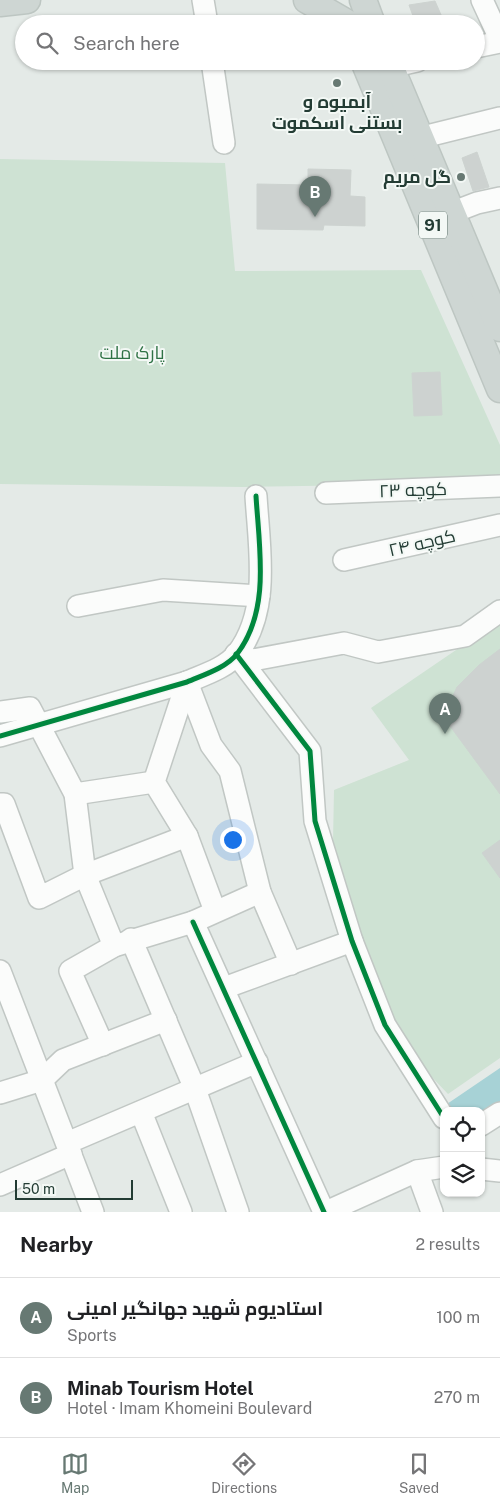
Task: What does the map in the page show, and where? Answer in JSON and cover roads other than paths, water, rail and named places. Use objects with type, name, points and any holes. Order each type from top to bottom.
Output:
[{"type":"main road","points":[[0,2],[27,0]]},
{"type":"main road","points":[[307,0],[342,15]]},
{"type":"main road","points":[[363,0],[369,15]]},
{"type":"main road","name":"91","points":[[368,70],[500,389]]},
{"type":"main road","name":"91","points":[[391,70],[500,328]]},
{"type":"street","points":[[203,0],[206,15]]},
{"type":"street","points":[[482,0],[500,40],[485,44]]},
{"type":"street","points":[[213,70],[224,143]]},
{"type":"street","points":[[419,138],[500,118]]},
{"type":"street","points":[[451,213],[477,203],[500,198]]},
{"type":"street","name":"کوچه ۲۳","points":[[326,493],[500,486]]},
{"type":"street","points":[[0,736],[187,682],[212,672],[236,654],[255,617],[259,596],[256,496]]},
{"type":"street","name":"کوچه ۲۴","points":[[344,560],[500,525]]},
{"type":"street","points":[[78,606],[163,590],[259,596]]},
{"type":"street","points":[[236,654],[254,660],[344,643],[378,652],[465,636],[500,611]]},
{"type":"street","points":[[236,654],[310,751],[316,821],[352,941],[385,1025],[440,1112]]},
{"type":"street","points":[[187,682],[154,782],[187,836],[215,911]]},
{"type":"street","points":[[187,682],[211,745],[230,771],[260,892],[291,964]]},
{"type":"street","points":[[0,712],[30,708],[75,794],[85,875],[166,1020],[195,1089],[238,1212]]},
{"type":"street","points":[[75,794],[154,782]]},
{"type":"street","points":[[0,804],[4,804],[39,898],[85,875],[187,836]]},
{"type":"street","points":[[103,1045],[70,971],[122,943],[193,922],[260,892]]},
{"type":"street","points":[[193,922],[325,1212],[417,1171],[440,1165]]},
{"type":"street","points":[[224,988],[352,941]]},
{"type":"street","points":[[0,971],[93,1212]]},
{"type":"street","points":[[0,1093],[42,1080],[62,1060],[166,1020]]},
{"type":"street","points":[[0,1185],[141,1112],[257,1062]]},
{"type":"street","points":[[141,1112],[180,1212]]},
{"type":"street","points":[[485,1122],[500,1113]]},
{"type":"street","points":[[485,1170],[500,1171]]},
{"type":"street","points":[[417,1171],[432,1212]]},
{"type":"water","points":[[500,1068],[500,1108],[485,1118],[485,1107],[449,1107],[447,1104]]},
{"type":"place","name":"آبمیوه و بستنی اسکموت","points":[[337,83]]},
{"type":"place","name":"گل مریم","points":[[461,177]]},
{"type":"place","name":"Minab Tourism Hotel","points":[[315,217]]},
{"type":"place","name":"استادیوم شهید جهانگیر امینی","points":[[445,734]]},
{"type":"park label","name":"پارک ملت","points":[[132,353]]}]
